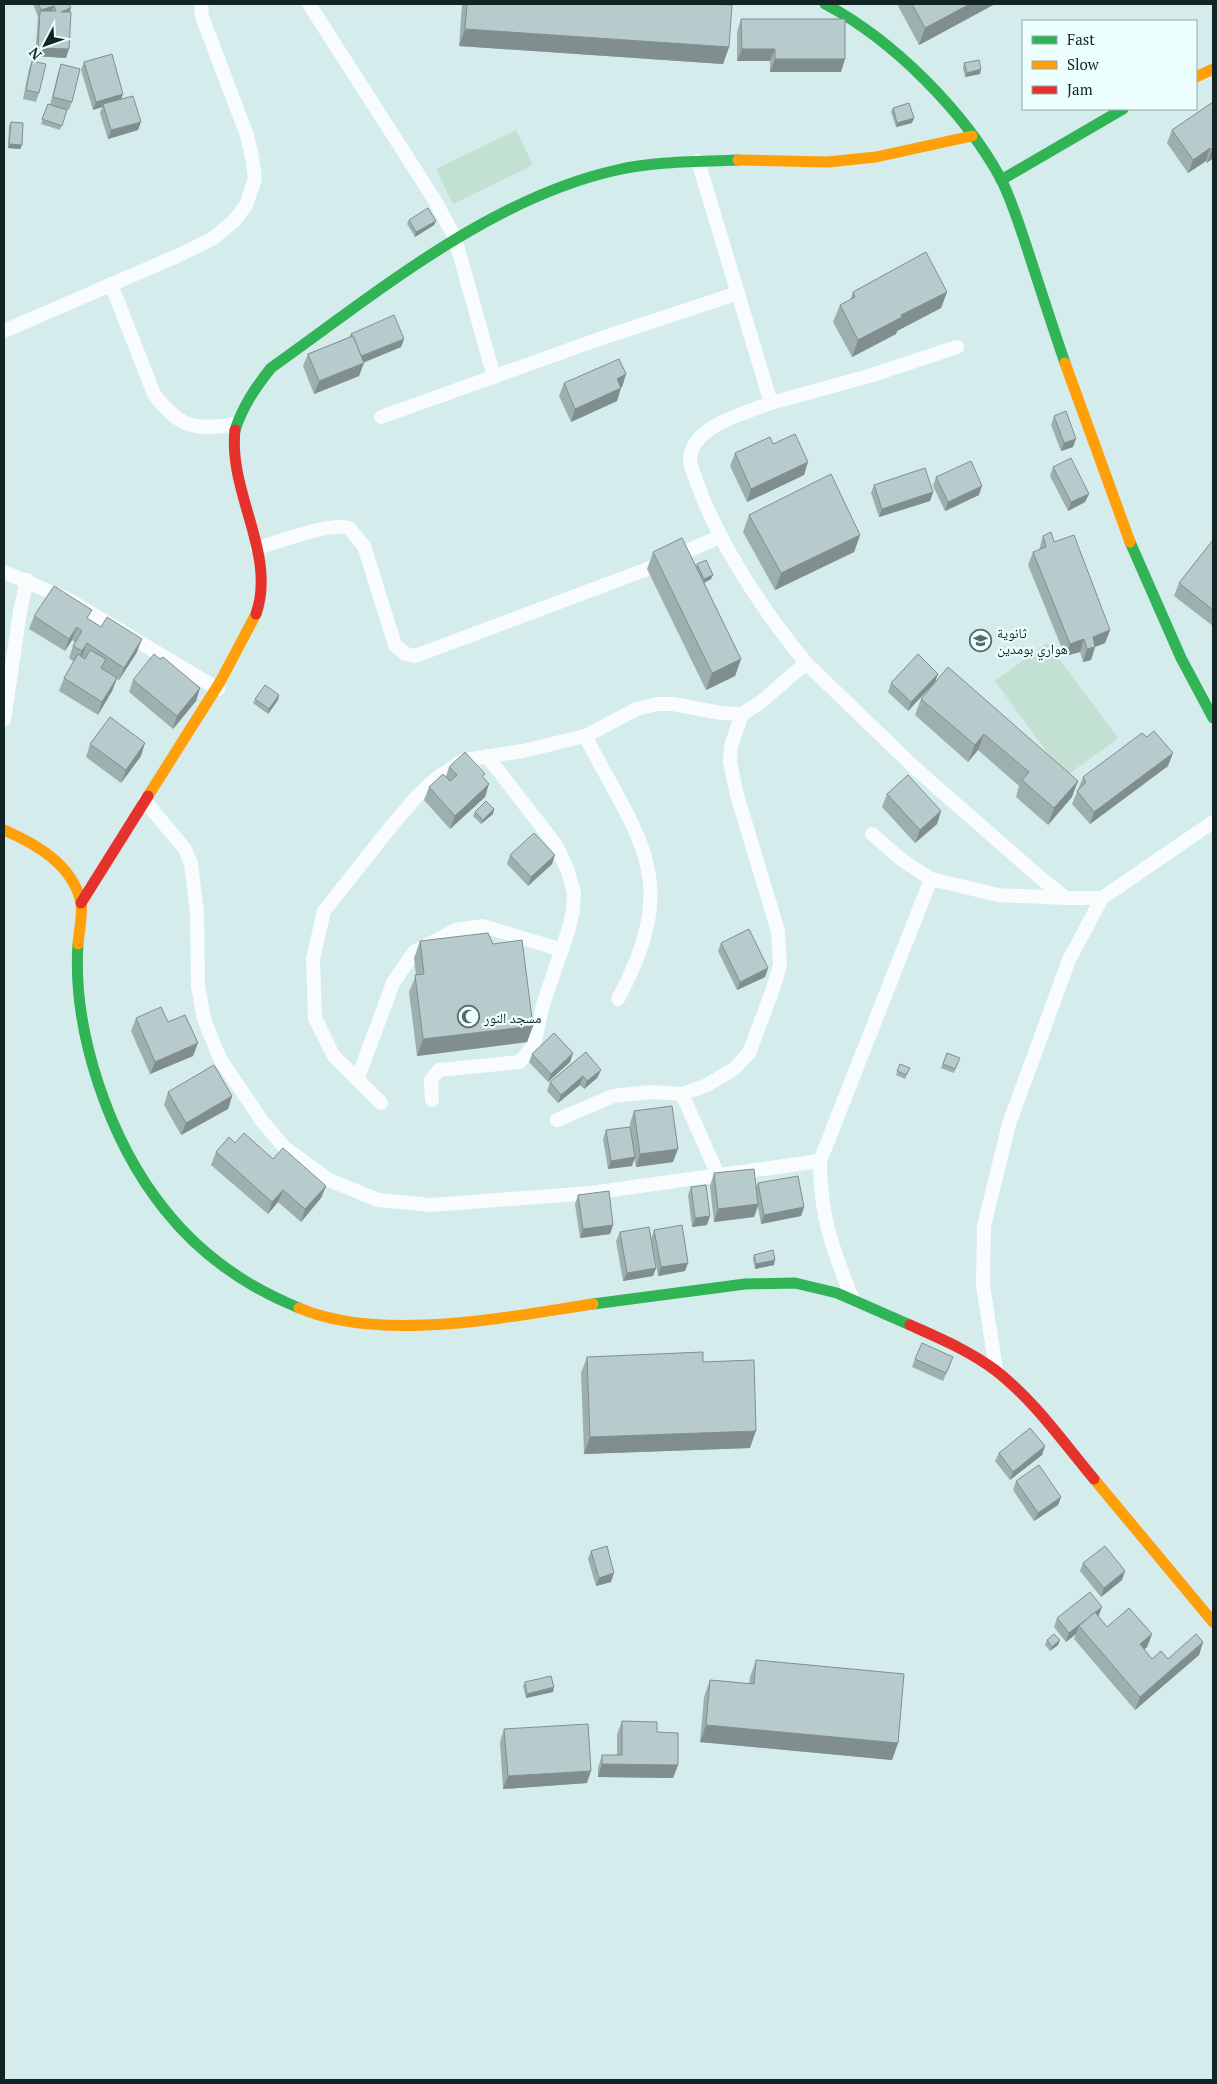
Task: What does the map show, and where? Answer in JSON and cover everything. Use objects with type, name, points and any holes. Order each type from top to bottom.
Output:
[{"type":"street","points":[[4,331],[212,238],[234,221],[250,195],[254,179],[247,135],[202,17],[201,4]]},
{"type":"street","points":[[309,4],[434,199],[455,238],[494,377]]},
{"type":"street","points":[[825,4],[871,31],[919,77],[972,136],[1001,180],[1017,219],[1128,542],[1167,632],[1213,718]]},
{"type":"street","points":[[1197,77],[1213,69]]},
{"type":"street","points":[[1001,180],[1121,110]]},
{"type":"street","points":[[82,903],[145,801],[218,689],[249,632],[261,597],[262,584],[256,548],[234,468],[232,445],[241,408],[255,386],[271,368],[455,238],[536,198],[576,182],[617,170],[698,161],[759,159],[828,162],[876,158],[972,136]]},
{"type":"street","points":[[698,161],[771,403]]},
{"type":"street","points":[[111,284],[154,394],[166,410],[186,425],[214,428],[236,424]]},
{"type":"street","points":[[381,417],[738,293]]},
{"type":"street","points":[[957,347],[869,376],[771,403],[713,427],[700,436],[690,454],[695,478],[721,536],[759,600],[806,663],[916,769],[1066,898]]},
{"type":"street","points":[[256,548],[336,526],[349,528],[364,546],[395,645],[406,654],[415,656],[650,568],[721,536]]},
{"type":"street","points":[[4,572],[28,580],[69,600],[218,689]]},
{"type":"street","points":[[4,720],[20,612],[28,580]]},
{"type":"street","points":[[381,1103],[333,1055],[315,1018],[313,959],[324,912],[389,828],[417,796],[453,766],[464,760],[523,751],[585,736],[637,709],[657,704],[674,704],[721,713],[742,714],[761,702],[806,663]]},
{"type":"street","points":[[557,1120],[613,1096],[650,1092],[682,1094],[707,1085],[734,1069],[749,1053],[780,966],[778,931],[737,795],[730,762],[730,746],[742,714]]},
{"type":"street","points":[[585,736],[637,831],[650,875],[652,893],[648,925],[640,955],[618,999]]},
{"type":"street","points":[[432,1100],[431,1080],[438,1070],[520,1062],[534,1044],[573,911],[574,893],[568,871],[556,845],[487,756]]},
{"type":"street","points":[[145,801],[185,849],[191,864],[197,913],[198,986],[204,1019],[220,1059],[268,1128],[285,1148],[328,1180],[378,1200],[431,1205],[590,1193],[820,1161]]},
{"type":"street","points":[[996,1370],[982,1285],[984,1226],[989,1197],[1009,1124],[1030,1063],[1070,960],[1102,898],[1213,822]]},
{"type":"street","points":[[4,830],[41,849],[72,876],[82,903],[78,995],[82,1024],[102,1089],[128,1154],[149,1190],[185,1234],[258,1289],[303,1311],[336,1321],[365,1326],[469,1322],[554,1311],[638,1297],[764,1283],[811,1286],[852,1298],[966,1351],[996,1370],[1023,1396],[1132,1522],[1213,1622]]},
{"type":"street","points":[[872,834],[902,860],[931,879],[998,895],[1102,898]]},
{"type":"street","points":[[852,1298],[824,1218],[820,1191],[820,1161],[931,879]]},
{"type":"street","points":[[357,1080],[394,983],[414,952],[456,930],[483,926],[562,950]]},
{"type":"street","points":[[682,1094],[718,1175]]},
{"type":"green space","points":[[516,130],[533,165],[453,204],[436,169]]},
{"type":"green space","points":[[1047,643],[1118,738],[1065,777],[995,681]]},
{"type":"building","points":[[39,4],[69,4],[71,8],[61,12],[71,12],[69,49],[38,48],[40,11],[56,11],[54,6],[41,10]]},
{"type":"building","points":[[467,4],[732,5],[729,47],[465,29]]},
{"type":"building","points":[[912,4],[970,4],[925,28]]},
{"type":"building","points":[[741,19],[845,19],[845,59],[775,59],[775,49],[742,49]]},
{"type":"building","points":[[112,54],[123,94],[96,102],[84,62]]},
{"type":"building","points":[[979,60],[981,69],[967,73],[964,63]]},
{"type":"building","points":[[32,61],[46,64],[39,93],[26,90]]},
{"type":"building","points":[[61,64],[80,69],[72,102],[53,97]]},
{"type":"building","points":[[133,96],[141,122],[111,130],[103,104]]},
{"type":"building","points":[[1213,102],[1213,149],[1210,148],[1193,160],[1172,130]]},
{"type":"building","points":[[909,103],[914,118],[897,123],[893,108]]},
{"type":"building","points":[[48,104],[67,110],[62,126],[42,119]]},
{"type":"building","points":[[11,122],[23,123],[22,145],[9,144]]},
{"type":"building","points":[[428,208],[436,221],[416,232],[409,220]]},
{"type":"building","points":[[926,252],[947,292],[901,315],[902,317],[858,340],[840,305],[855,297],[853,292]]},
{"type":"building","points":[[394,315],[404,339],[361,356],[351,334]]},
{"type":"building","points":[[353,336],[364,363],[319,381],[308,354]]},
{"type":"building","points":[[619,359],[626,374],[617,379],[621,388],[575,409],[564,383]]},
{"type":"building","points":[[1066,411],[1076,439],[1064,443],[1054,416]]},
{"type":"building","points":[[795,434],[808,462],[751,489],[735,453],[770,437],[773,444]]},
{"type":"building","points":[[1071,458],[1089,494],[1071,502],[1053,467]]},
{"type":"building","points":[[971,461],[982,486],[948,502],[936,477]]},
{"type":"building","points":[[925,468],[933,492],[882,509],[874,485]]},
{"type":"building","points":[[831,474],[860,535],[781,573],[749,515]]},
{"type":"building","points":[[1051,532],[1054,542],[1074,535],[1110,630],[1093,637],[1095,647],[1087,649],[1084,639],[1070,644],[1033,552],[1046,547],[1043,536]]},
{"type":"building","points":[[682,538],[741,659],[712,673],[653,552]]},
{"type":"building","points":[[1213,540],[1213,610],[1179,583]]},
{"type":"building","points":[[706,560],[713,575],[704,579],[697,564]]},
{"type":"building","points":[[54,586],[92,610],[87,618],[101,627],[107,617],[142,639],[124,668],[87,643],[82,651],[73,646],[82,631],[77,627],[69,639],[34,616]]},
{"type":"building","points":[[90,650],[106,659],[101,668],[117,678],[102,702],[64,678],[78,654],[85,659]]},
{"type":"building","points":[[154,654],[160,659],[163,657],[200,688],[177,716],[133,680]]},
{"type":"building","points":[[918,654],[938,674],[911,702],[891,683]]},
{"type":"building","points":[[948,667],[1078,781],[1054,808],[1022,780],[1029,772],[984,734],[975,745],[921,699]]},
{"type":"building","points":[[265,685],[279,695],[269,709],[255,699]]},
{"type":"building","points":[[110,717],[145,743],[126,770],[90,744]]},
{"type":"building","points":[[1154,731],[1173,753],[1094,812],[1077,791],[1086,782],[1083,777],[1142,733],[1147,737]]},
{"type":"building","points":[[465,752],[485,774],[482,776],[489,784],[455,816],[429,787],[443,774],[450,781],[457,775],[449,767]]},
{"type":"building","points":[[908,775],[941,811],[920,830],[887,794]]},
{"type":"building","points":[[486,801],[494,809],[483,820],[475,812]]},
{"type":"building","points":[[534,833],[555,855],[531,877],[510,855]]},
{"type":"building","points":[[749,929],[768,968],[740,982],[721,943]]},
{"type":"building","name":"مسجد النور","points":[[488,933],[493,944],[522,940],[533,1026],[423,1039],[415,975],[424,974],[420,941]]},
{"type":"building","points":[[161,1007],[168,1022],[185,1015],[198,1043],[155,1062],[136,1018]]},
{"type":"building","points":[[554,1033],[573,1053],[551,1074],[532,1054]]},
{"type":"building","points":[[586,1052],[601,1070],[587,1081],[583,1076],[561,1095],[550,1082]]},
{"type":"building","points":[[947,1053],[960,1058],[955,1069],[943,1064]]},
{"type":"building","points":[[900,1064],[910,1068],[906,1075],[897,1071]]},
{"type":"building","points":[[214,1065],[232,1096],[186,1123],[168,1092]]},
{"type":"building","points":[[672,1106],[678,1149],[640,1154],[634,1111]]},
{"type":"building","points":[[630,1127],[635,1157],[611,1161],[606,1130]]},
{"type":"building","points":[[244,1133],[273,1159],[283,1148],[326,1186],[305,1209],[283,1190],[272,1202],[216,1152],[229,1137],[235,1143]]},
{"type":"building","points":[[754,1169],[758,1204],[718,1209],[714,1173]]},
{"type":"building","points":[[798,1176],[804,1207],[764,1215],[758,1183]]},
{"type":"building","points":[[706,1185],[710,1216],[695,1218],[691,1187]]},
{"type":"building","points":[[609,1191],[613,1225],[583,1229],[578,1195]]},
{"type":"building","points":[[682,1225],[688,1263],[661,1267],[654,1230]]},
{"type":"building","points":[[649,1227],[656,1268],[627,1273],[620,1232]]},
{"type":"building","points":[[773,1250],[775,1260],[756,1264],[754,1255]]},
{"type":"building","points":[[922,1343],[953,1357],[946,1373],[915,1359]]},
{"type":"building","points":[[703,1352],[703,1362],[754,1360],[756,1431],[590,1437],[587,1357]]},
{"type":"building","points":[[1030,1428],[1045,1446],[1013,1472],[999,1453]]},
{"type":"building","points":[[1039,1465],[1061,1497],[1038,1513],[1016,1481]]},
{"type":"building","points":[[607,1546],[614,1573],[599,1578],[591,1551]]},
{"type":"building","points":[[1105,1546],[1125,1571],[1104,1588],[1083,1563]]},
{"type":"building","points":[[1090,1592],[1102,1607],[1069,1633],[1057,1618]]},
{"type":"building","points":[[1129,1608],[1152,1634],[1140,1644],[1152,1659],[1161,1651],[1168,1659],[1196,1634],[1203,1642],[1140,1697],[1079,1626],[1095,1612],[1107,1627]]},
{"type":"building","points":[[1054,1634],[1060,1640],[1052,1647],[1047,1640]]},
{"type":"building","points":[[756,1660],[904,1674],[898,1743],[706,1725],[710,1680],[754,1684]]},
{"type":"building","points":[[551,1676],[554,1687],[527,1694],[525,1682]]},
{"type":"building","points":[[622,1721],[657,1722],[657,1732],[678,1733],[678,1765],[602,1764],[602,1755],[622,1755]]},
{"type":"building","points":[[588,1724],[591,1771],[508,1776],[504,1729]]},
{"type":"traffic: fast","points":[[825,4],[851,19],[901,57],[947,103],[986,153],[1001,179],[1012,205],[1065,363]]},
{"type":"traffic: fast","points":[[1001,180],[1121,110]]},
{"type":"traffic: fast","points":[[235,430],[250,398],[271,368],[393,280],[479,225],[524,202],[570,184],[617,170],[662,163],[738,160]]},
{"type":"traffic: fast","points":[[1130,542],[1181,658],[1213,718]]},
{"type":"traffic: fast","points":[[78,944],[81,1013],[88,1049],[112,1119],[127,1152],[145,1183],[179,1226],[209,1255],[261,1290],[299,1308]]},
{"type":"traffic: fast","points":[[593,1304],[745,1284],[795,1283],[837,1293],[910,1325]]},
{"type":"traffic: slow","points":[[1197,77],[1213,69]]},
{"type":"traffic: slow","points":[[738,160],[828,162],[876,157],[972,136]]},
{"type":"traffic: slow","points":[[1065,363],[1130,542]]},
{"type":"traffic: slow","points":[[148,796],[220,682],[256,614]]},
{"type":"traffic: slow","points":[[4,830],[40,849],[61,866],[70,877],[81,902],[78,944]]},
{"type":"traffic: slow","points":[[299,1308],[332,1318],[367,1324],[405,1326],[483,1320],[593,1304]]},
{"type":"traffic: slow","points":[[1094,1479],[1213,1622]]},
{"type":"traffic: jam","points":[[235,430],[235,454],[238,477],[257,546],[261,569],[261,591],[256,614]]},
{"type":"traffic: jam","points":[[81,903],[148,796]]},
{"type":"traffic: jam","points":[[910,1325],[954,1345],[995,1370],[1023,1394],[1094,1479]]},
{"type":"place","name":"ثانوية هواري بومدين","points":[[981,640]]},
{"type":"place","name":"مسجد النور","points":[[468,1017]]}]
